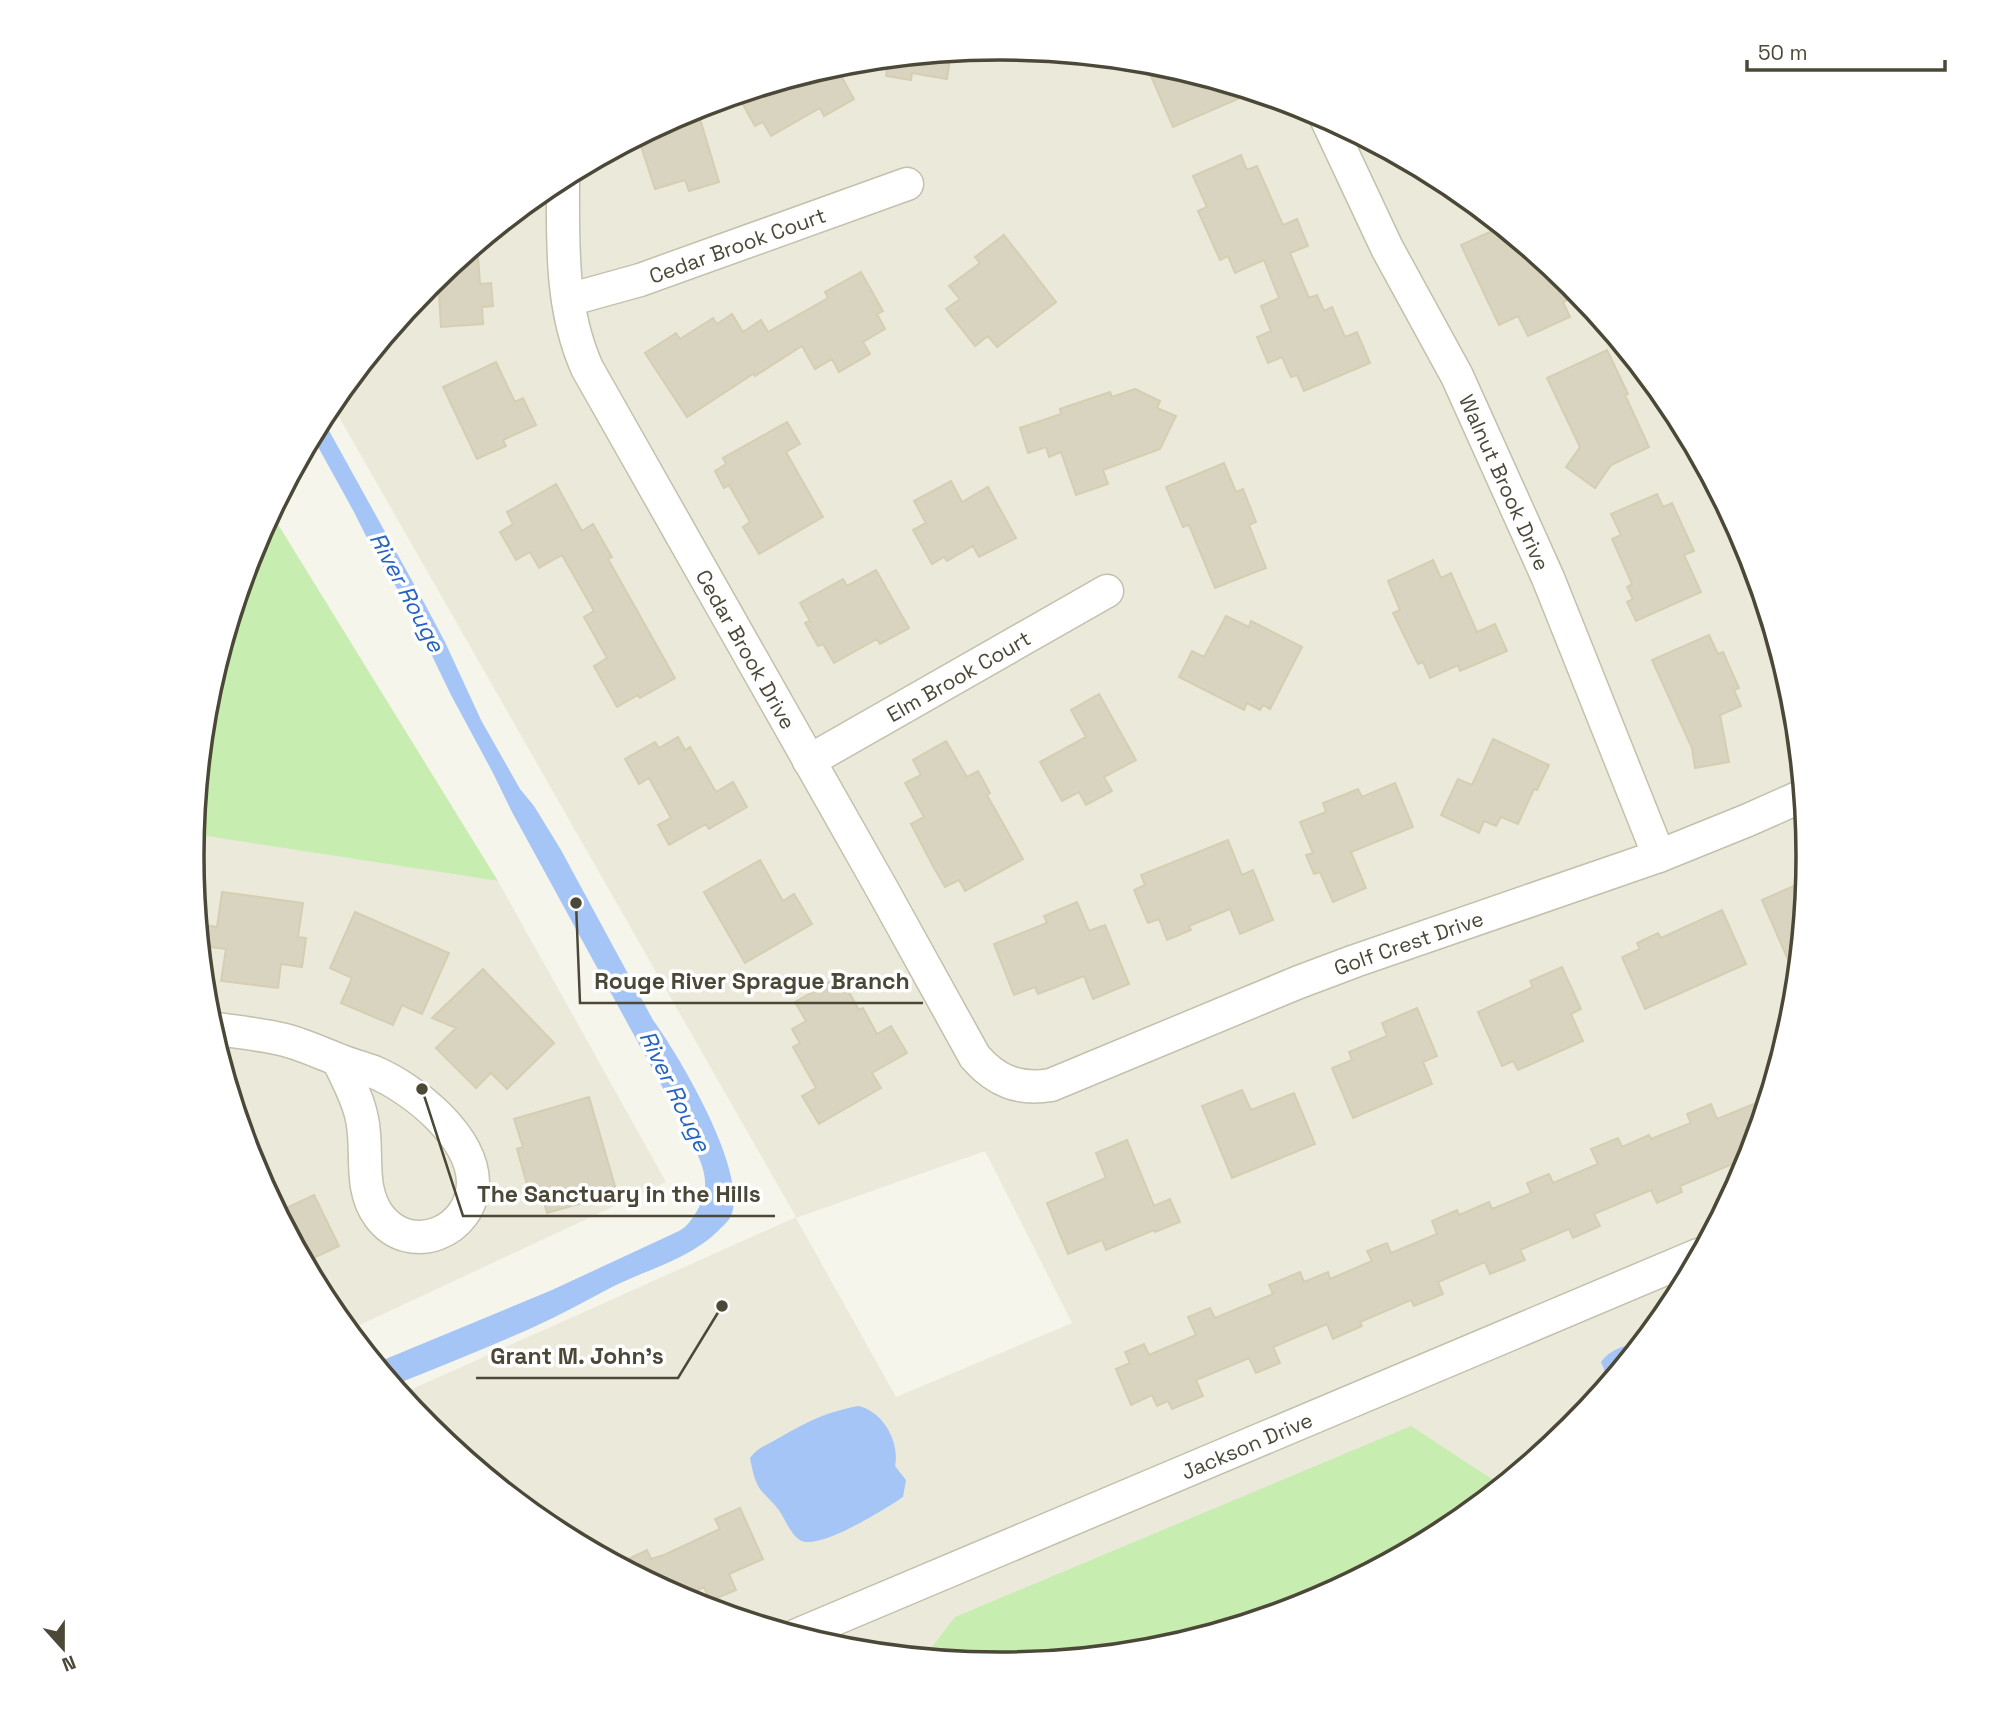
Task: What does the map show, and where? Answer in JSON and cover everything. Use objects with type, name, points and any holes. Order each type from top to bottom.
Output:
[{"type":"street","name":"Walnut Brook Drive","points":[[1333,133],[1387,248],[1457,376],[1548,578],[1659,856]]},
{"type":"street","name":"Cedar Brook Court","points":[[568,300],[640,280],[907,184]]},
{"type":"street","name":"Cedar Brook Drive","points":[[564,190],[562,260],[568,300],[577,345],[596,387],[975,1057],[987,1071],[1015,1084]]},
{"type":"street","name":"Elm Brook Court","points":[[809,761],[1107,591]]},
{"type":"street","name":"Golf Crest Drive","points":[[1015,1084],[1035,1087],[1051,1085],[1299,982],[1659,856],[1794,800]]},
{"type":"street","points":[[223,1030],[284,1040],[376,1073],[425,1105],[463,1147],[471,1167],[473,1184],[469,1203],[460,1218],[445,1231],[426,1237],[405,1236],[391,1228],[380,1217],[371,1201],[366,1183],[366,1143],[362,1117],[338,1060]]},
{"type":"street","name":"Jackson Drive","points":[[811,1628],[1685,1261]]},
{"type":"shaded area","points":[[947,61],[1052,61],[1103,66],[1206,87],[1255,102],[1304,120],[1398,166],[1484,224],[1524,257],[1598,331],[1631,371],[1689,458],[1713,503],[1735,551],[1768,649],[1789,752],[1794,803],[1796,856],[1789,959],[1768,1062],[1753,1111],[1735,1160],[1689,1254],[1631,1340],[1562,1418],[1484,1487],[1397,1545],[1304,1591],[1206,1624],[1155,1636],[1052,1650],[947,1650],[896,1645],[793,1624],[695,1591],[647,1569],[601,1545],[515,1487],[475,1454],[410,1390],[796,1217],[337,414],[368,371],[437,293],[515,224],[557,194],[602,166],[695,120],[793,87],[844,75]],"holes":[[[985,1151],[1072,1323],[896,1397],[796,1218]]]},
{"type":"shaded area","points":[[204,836],[498,881],[666,1182],[358,1326],[310,1253],[286,1208],[246,1111],[231,1062],[210,959],[205,908]]},
{"type":"green space","points":[[277,523],[498,881],[204,836],[210,752],[219,700],[246,600]]},
{"type":"green space","points":[[1411,1426],[1493,1480],[1442,1517],[1352,1569],[1304,1591],[1206,1624],[1103,1645],[1052,1650],[1000,1652],[931,1648],[955,1617]]},
{"type":"water","name":"River Rouge","points":[[328,429],[445,642],[481,720],[520,789],[534,806],[561,850],[653,1020],[694,1086],[720,1142],[734,1194],[732,1213],[728,1220],[695,1249],[536,1326],[402,1382],[384,1360],[552,1290],[679,1231],[697,1211],[705,1191],[705,1181],[701,1163],[688,1134],[512,812],[407,604],[375,554],[317,446]]},
{"type":"water","points":[[1627,1345],[1605,1372],[1601,1362]]},
{"type":"water","points":[[858,1406],[875,1414],[888,1429],[895,1447],[895,1466],[906,1480],[903,1497],[836,1535],[809,1542],[800,1540],[760,1489],[750,1458],[762,1447],[807,1423]]},
{"type":"building","points":[[950,61],[947,79],[912,73],[911,80],[886,76],[887,69],[883,68]]},
{"type":"building","points":[[1150,74],[1241,98],[1173,127]]},
{"type":"building","points":[[841,76],[854,99],[824,116],[820,108],[771,136],[763,122],[755,126],[742,103],[793,87]]},
{"type":"building","points":[[700,118],[719,182],[689,191],[685,180],[655,189],[641,145]]},
{"type":"building","points":[[1241,155],[1247,170],[1257,166],[1283,225],[1297,219],[1308,246],[1290,253],[1309,298],[1317,295],[1324,311],[1332,307],[1345,337],[1357,332],[1370,363],[1304,391],[1297,375],[1291,377],[1282,357],[1268,363],[1257,337],[1271,331],[1261,306],[1279,298],[1264,260],[1235,273],[1228,256],[1220,260],[1198,211],[1207,207],[1193,176]]},
{"type":"building","points":[[1492,231],[1568,300],[1563,302],[1570,317],[1528,336],[1518,316],[1499,325],[1461,245]]},
{"type":"building","points":[[1004,235],[1056,302],[997,347],[988,336],[975,346],[946,309],[960,299],[949,286],[980,263],[975,257]]},
{"type":"building","points":[[478,255],[480,284],[491,283],[493,306],[482,307],[483,324],[441,327],[439,291]]},
{"type":"building","points":[[861,272],[883,311],[877,314],[885,329],[863,342],[870,354],[839,372],[832,359],[815,369],[802,346],[687,417],[645,353],[676,333],[680,339],[713,318],[717,324],[732,314],[743,332],[761,320],[768,332],[828,298],[825,292]]},
{"type":"building","points":[[1607,350],[1649,447],[1611,465],[1595,488],[1566,467],[1580,447],[1547,378]]},
{"type":"building","points":[[496,362],[515,402],[523,398],[536,425],[503,440],[506,446],[477,459],[443,387]]},
{"type":"building","points":[[1135,389],[1160,401],[1157,408],[1176,416],[1160,449],[1103,470],[1108,484],[1076,495],[1061,452],[1049,457],[1046,447],[1028,453],[1020,428],[1061,414],[1060,409],[1110,392],[1112,397]]},
{"type":"building","points":[[787,422],[800,444],[786,452],[823,517],[759,554],[743,527],[750,522],[729,485],[724,488],[715,471],[726,464],[723,458]]},
{"type":"building","points":[[1224,463],[1236,492],[1243,489],[1256,522],[1249,525],[1266,568],[1215,588],[1189,525],[1183,527],[1166,487]]},
{"type":"building","points":[[951,481],[962,502],[988,487],[1016,538],[979,557],[973,546],[947,561],[944,557],[932,564],[913,530],[926,523],[914,501]]},
{"type":"building","points":[[556,484],[582,531],[593,524],[612,557],[608,559],[675,678],[640,698],[638,695],[617,707],[594,666],[607,658],[584,617],[594,611],[562,555],[539,568],[530,552],[516,560],[500,532],[513,524],[507,512]]},
{"type":"building","points":[[1657,494],[1663,507],[1672,503],[1694,551],[1684,555],[1701,592],[1636,621],[1627,602],[1633,599],[1627,587],[1632,584],[1612,539],[1621,535],[1611,514]]},
{"type":"building","points":[[1433,560],[1441,578],[1451,573],[1477,632],[1495,624],[1507,651],[1460,671],[1458,665],[1430,678],[1423,662],[1418,664],[1393,613],[1400,610],[1388,581]]},
{"type":"building","points":[[876,570],[909,628],[880,644],[877,639],[834,663],[823,644],[818,646],[805,623],[810,621],[800,603],[843,579],[847,586]]},
{"type":"building","points":[[1226,616],[1249,627],[1251,621],[1302,647],[1270,709],[1263,705],[1260,710],[1247,703],[1244,710],[1179,677],[1192,651],[1204,657]]},
{"type":"building","points":[[1709,635],[1718,654],[1723,652],[1739,688],[1734,690],[1741,706],[1720,715],[1729,762],[1695,768],[1692,748],[1652,660]]},
{"type":"building","points":[[1099,694],[1136,760],[1104,777],[1112,791],[1086,805],[1079,792],[1062,801],[1040,762],[1086,737],[1071,710]]},
{"type":"building","points":[[678,737],[685,750],[690,747],[716,792],[733,782],[747,807],[709,829],[706,824],[669,845],[658,825],[671,818],[649,778],[639,784],[625,759],[655,742],[659,748]]},
{"type":"building","points":[[1493,739],[1549,765],[1537,790],[1534,789],[1518,824],[1501,817],[1496,826],[1484,821],[1479,833],[1441,815],[1458,779],[1472,785]]},
{"type":"building","points":[[946,741],[967,777],[978,771],[990,793],[987,795],[1023,859],[965,891],[959,880],[945,887],[934,868],[911,824],[924,817],[905,783],[921,775],[913,760]]},
{"type":"building","points":[[1395,783],[1413,827],[1351,852],[1366,888],[1333,902],[1320,872],[1314,874],[1306,855],[1313,853],[1300,822],[1326,812],[1323,803],[1358,789],[1362,797]]},
{"type":"building","points":[[1228,840],[1242,875],[1253,870],[1273,920],[1240,934],[1230,909],[1189,926],[1191,930],[1167,940],[1159,919],[1148,923],[1134,890],[1145,885],[1141,875]]},
{"type":"building","points":[[760,860],[783,901],[794,894],[812,924],[745,963],[704,892]]},
{"type":"building","points":[[1795,885],[1789,961],[1762,900]]},
{"type":"building","points":[[222,892],[303,903],[298,937],[306,938],[302,967],[281,964],[278,988],[221,981],[226,949],[209,947],[207,925],[217,927]]},
{"type":"building","points":[[1077,902],[1089,931],[1105,925],[1129,984],[1093,999],[1084,976],[1038,994],[1035,987],[1014,995],[994,944],[1047,923],[1044,916]]},
{"type":"building","points":[[1722,910],[1746,964],[1645,1009],[1622,957],[1640,949],[1637,943],[1658,933],[1661,938]]},
{"type":"building","points":[[355,912],[449,953],[422,1014],[402,1005],[393,1025],[341,1003],[352,978],[330,968]]},
{"type":"building","points":[[1562,967],[1581,1009],[1571,1014],[1583,1041],[1518,1070],[1513,1061],[1502,1066],[1478,1012],[1533,987],[1530,981]]},
{"type":"building","points":[[483,969],[554,1043],[507,1089],[491,1073],[476,1088],[436,1048],[456,1028],[432,1018]]},
{"type":"building","points":[[840,976],[859,1010],[863,1008],[877,1034],[891,1026],[907,1053],[872,1073],[881,1088],[819,1124],[802,1096],[816,1088],[793,1047],[800,1043],[792,1029],[806,1021],[795,1002]]},
{"type":"building","points":[[1417,1008],[1437,1056],[1423,1062],[1432,1084],[1353,1118],[1332,1068],[1352,1060],[1349,1052],[1387,1036],[1382,1023]]},
{"type":"building","points":[[1242,1090],[1251,1110],[1294,1093],[1315,1144],[1232,1178],[1202,1106]]},
{"type":"building","points":[[589,1097],[617,1193],[547,1213],[541,1191],[530,1195],[517,1149],[523,1147],[514,1119]]},
{"type":"building","points":[[1755,1103],[1733,1164],[1680,1186],[1682,1192],[1657,1203],[1651,1190],[1594,1214],[1600,1226],[1573,1238],[1569,1229],[1520,1250],[1525,1260],[1490,1274],[1485,1262],[1438,1282],[1443,1294],[1414,1306],[1411,1300],[1360,1322],[1362,1326],[1333,1339],[1327,1324],[1273,1347],[1280,1363],[1256,1373],[1249,1358],[1196,1380],[1203,1396],[1172,1409],[1168,1401],[1157,1406],[1152,1395],[1131,1405],[1116,1369],[1130,1363],[1125,1352],[1144,1344],[1149,1355],[1196,1335],[1188,1317],[1210,1308],[1215,1318],[1273,1294],[1269,1285],[1300,1272],[1304,1282],[1328,1272],[1330,1279],[1372,1261],[1367,1251],[1387,1243],[1391,1253],[1437,1234],[1432,1221],[1457,1210],[1459,1215],[1489,1202],[1492,1209],[1531,1193],[1527,1183],[1549,1174],[1553,1183],[1598,1164],[1591,1149],[1618,1138],[1622,1147],[1649,1135],[1651,1139],[1691,1123],[1687,1114],[1711,1104],[1717,1119]]},
{"type":"building","points":[[1127,1140],[1154,1206],[1170,1199],[1180,1222],[1106,1250],[1102,1240],[1068,1254],[1047,1203],[1106,1178],[1096,1153]]},
{"type":"building","points":[[314,1195],[339,1246],[313,1258],[286,1208]]},
{"type":"building","points":[[740,1508],[763,1559],[729,1574],[736,1590],[716,1599],[708,1596],[704,1587],[696,1591],[628,1559],[647,1550],[651,1559],[664,1555],[720,1529],[715,1519]]},
{"type":"place","name":"Rouge River Sprague Branch","points":[[576,903]]},
{"type":"place","name":"The Sanctuary in the Hills","points":[[422,1089]]},
{"type":"place","name":"Grant M. John's","points":[[722,1306]]}]
